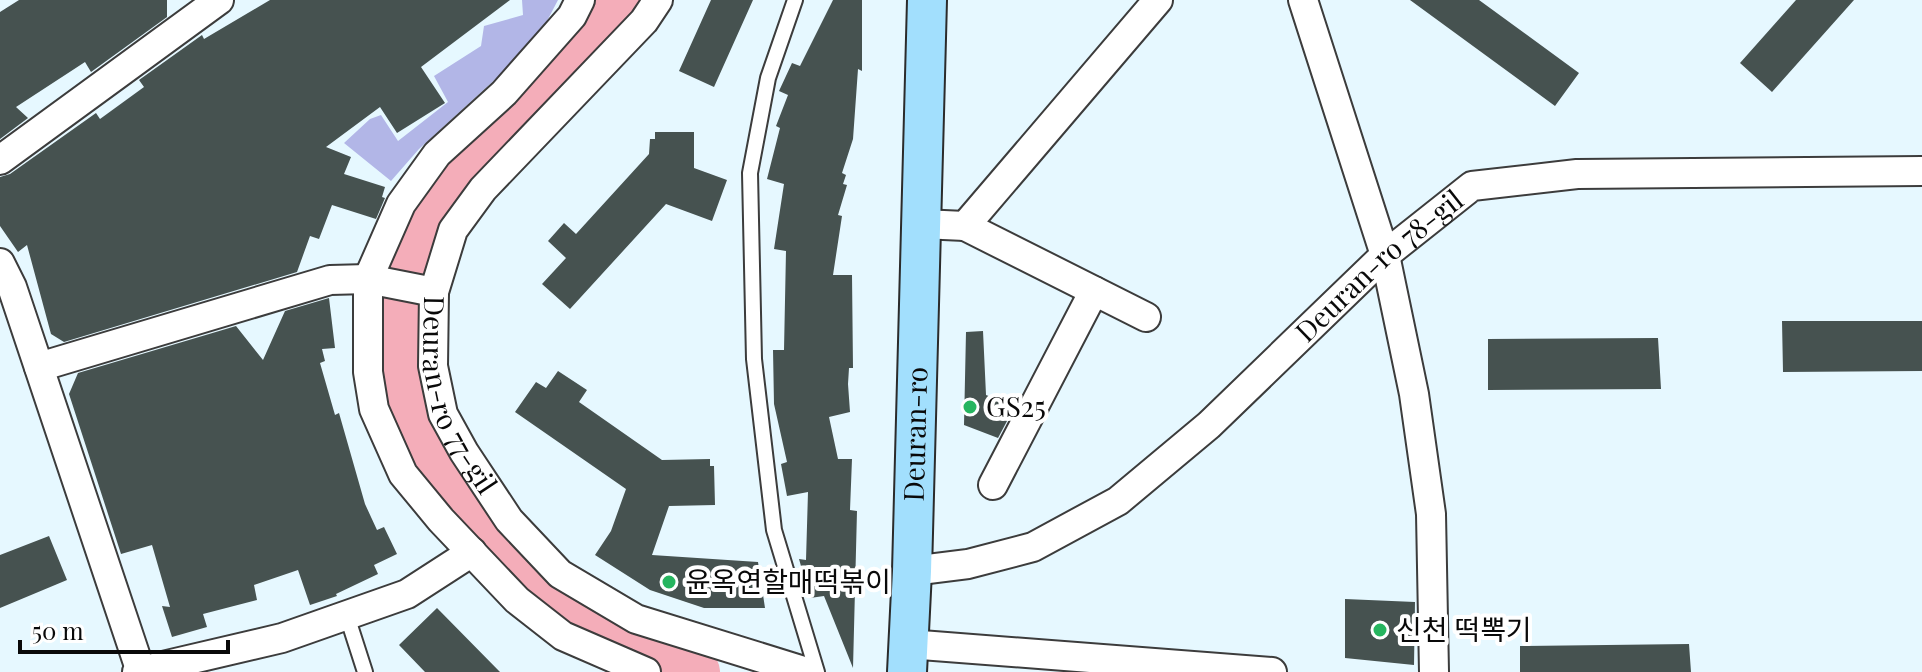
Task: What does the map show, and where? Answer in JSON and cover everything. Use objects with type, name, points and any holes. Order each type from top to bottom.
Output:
[{"type":"main road","name":"Deuran-ro","points":[[907,658],[927,0]]},
{"type":"street","points":[[580,0],[572,16],[504,93],[437,154],[401,204],[368,279],[368,372],[374,409],[403,474],[472,552],[517,600],[563,636],[646,672]]},
{"type":"street","name":"Deuran-ro 77-gil","points":[[658,0],[644,21],[483,189],[453,230],[433,292],[433,366],[443,414],[509,520],[560,574],[636,619],[807,672]]},
{"type":"street","points":[[965,226],[1158,0]]},
{"type":"street","points":[[1303,0],[1385,255],[1414,394],[1431,514],[1434,672]]},
{"type":"street","points":[[0,160],[204,4]]},
{"type":"street","name":"Deuran-ro 78-gil","points":[[912,571],[968,564],[1033,547],[1118,501],[1209,425],[1385,255],[1472,186],[1577,174],[1922,171]]},
{"type":"street","points":[[922,224],[965,226],[1146,317]]},
{"type":"street","points":[[0,263],[12,287],[139,672],[282,638],[347,616],[407,594],[472,552]]},
{"type":"street","points":[[39,367],[330,280],[368,279],[433,292]]},
{"type":"street","points":[[993,485],[1094,291]]},
{"type":"street","name":"Deuran-ro","points":[[907,658],[1272,672]]},
{"type":"lane","points":[[795,0],[768,78],[750,173],[754,359],[774,530],[817,672]]},
{"type":"lane","points":[[347,616],[365,672]]},
{"type":"shaded area","points":[[522,0],[558,0],[536,42],[419,149],[391,181],[344,143],[370,119],[381,115],[398,141],[448,102],[434,76],[481,46],[484,26],[523,15]]},
{"type":"building","points":[[19,0],[167,0],[167,17],[91,72],[85,62],[16,107],[28,118],[0,139],[0,12]]},
{"type":"building","points":[[270,0],[510,0],[421,67],[445,103],[397,133],[380,107],[326,147],[351,157],[344,174],[385,187],[382,197],[385,198],[376,219],[332,205],[319,239],[310,236],[297,272],[64,342],[51,334],[27,245],[18,252],[0,226],[0,177],[10,174],[96,113],[100,119],[144,87],[139,80],[202,35],[204,39]]},
{"type":"building","points":[[711,0],[753,0],[714,87],[679,71]]},
{"type":"building","points":[[833,0],[862,0],[862,71],[858,69],[853,139],[842,173],[846,175],[843,184],[847,185],[838,215],[842,216],[833,275],[852,275],[853,368],[849,368],[848,384],[850,412],[829,417],[838,459],[852,459],[850,510],[857,511],[853,668],[824,596],[810,598],[799,559],[806,560],[808,492],[787,496],[781,464],[787,462],[774,404],[773,350],[784,350],[786,251],[774,249],[784,184],[767,179],[780,128],[776,126],[788,95],[779,91],[792,63],[800,66]]},
{"type":"building","points":[[1410,0],[1479,0],[1579,73],[1555,106]]},
{"type":"building","points":[[1796,0],[1854,0],[1772,92],[1740,63]]},
{"type":"building","points":[[655,132],[694,132],[694,168],[727,180],[712,221],[666,204],[570,309],[542,284],[566,258],[548,241],[564,223],[576,234],[649,154],[650,139],[655,139]]},
{"type":"building","points":[[329,298],[335,348],[322,349],[325,361],[320,363],[335,415],[339,413],[365,504],[377,530],[384,527],[397,554],[374,565],[378,574],[337,596],[310,605],[298,570],[254,585],[257,600],[203,614],[207,627],[172,637],[162,606],[170,607],[152,545],[121,554],[69,394],[78,373],[236,326],[263,360],[285,311]]},
{"type":"building","points":[[1782,321],[1922,321],[1922,371],[1783,372]]},
{"type":"building","points":[[983,331],[986,395],[1015,406],[998,438],[964,425],[966,332]]},
{"type":"building","points":[[1658,338],[1661,389],[1488,390],[1488,339]]},
{"type":"building","points":[[558,371],[587,390],[579,402],[662,460],[710,459],[710,466],[714,466],[715,505],[669,506],[652,555],[758,562],[765,608],[704,608],[650,590],[595,555],[611,531],[626,489],[515,412],[536,382],[546,388]]},
{"type":"building","points":[[49,536],[67,580],[0,608],[0,555]]},
{"type":"building","name":"신천 떡뽁기","points":[[1345,599],[1415,602],[1414,665],[1345,658]]},
{"type":"building","points":[[437,608],[500,672],[425,672],[399,645]]},
{"type":"building","points":[[1689,644],[1691,672],[1520,672],[1520,646]]},
{"type":"waterway","points":[[620,0],[514,124],[456,181],[421,230],[407,269],[399,313],[401,355],[410,403],[426,452],[454,497],[546,597],[596,634],[695,672]]},
{"type":"place","name":"GS25","points":[[970,407]]},
{"type":"place","name":"윤옥연할매떡볶이","points":[[669,582]]},
{"type":"place","name":"신천 떡뽁기","points":[[1380,630]]}]
